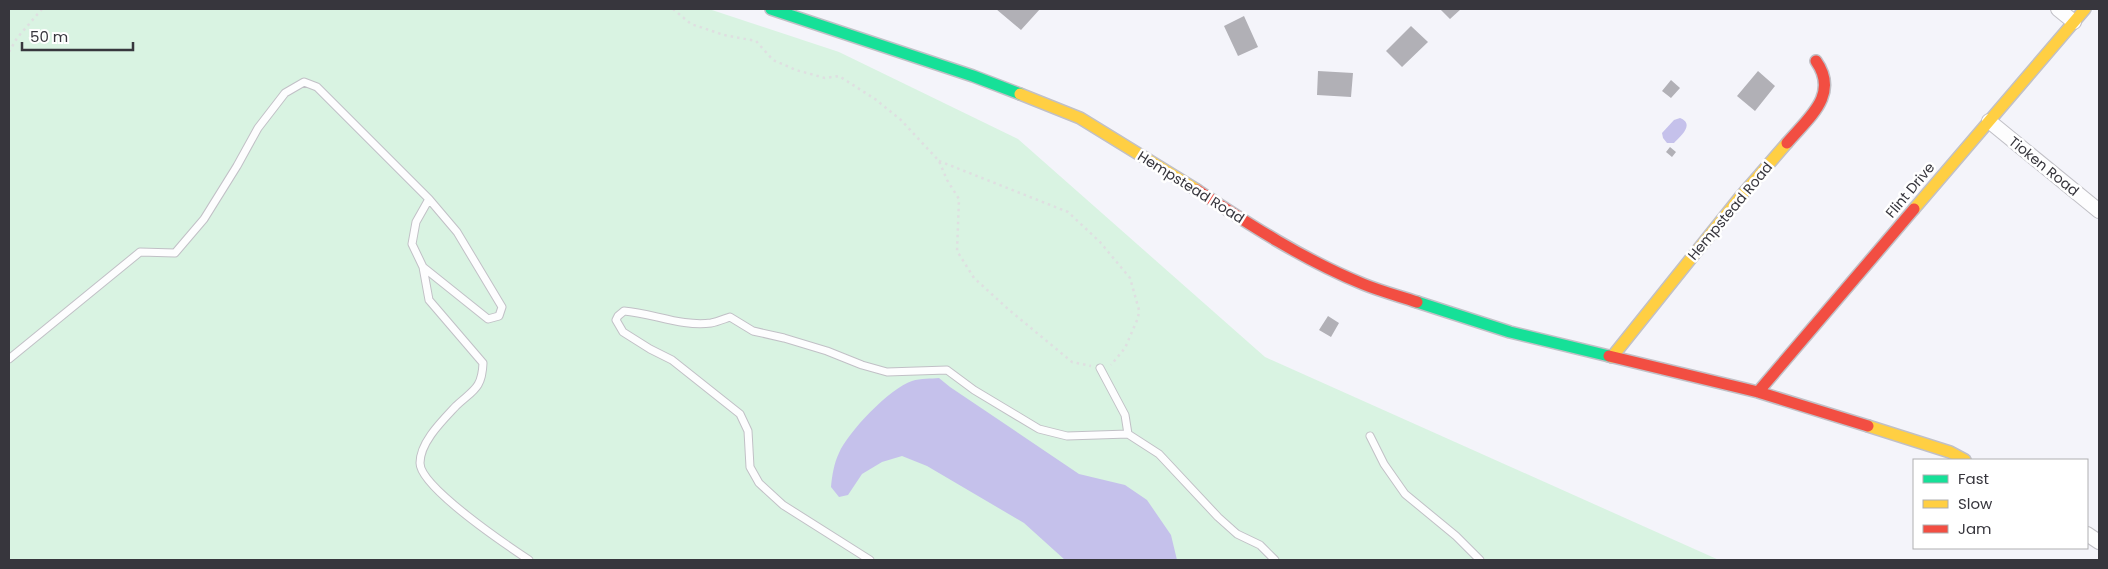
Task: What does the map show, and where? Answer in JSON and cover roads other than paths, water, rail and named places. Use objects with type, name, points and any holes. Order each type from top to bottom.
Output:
[{"type":"street","name":"Hempstead Road","points":[[772,9],[973,76],[1080,118],[1241,219],[1305,256],[1363,284],[1510,332],[1758,392],[1950,452],[1963,459]]},
{"type":"street","points":[[2058,9],[2074,22]]},
{"type":"street","name":"Flint Drive","points":[[1758,392],[2085,9]]},
{"type":"street","name":"Hempstead Road","points":[[1612,357],[1741,196],[1818,106],[1825,94],[1827,81],[1816,61]]},
{"type":"street","name":"Tioken Road","points":[[1989,121],[2099,211]]},
{"type":"street","points":[[2088,535],[2099,542]]},
{"type":"lane","points":[[9,359],[140,252],[175,253],[204,219],[264,121],[285,93],[304,82],[317,87],[457,232],[502,307],[499,316],[488,319],[423,267]]},
{"type":"lane","points":[[428,200],[416,222],[412,244],[423,267],[429,300],[483,363],[482,378],[473,391],[434,431],[422,451],[420,464],[425,475],[442,495],[474,522],[529,560]]},
{"type":"lane","points":[[870,560],[783,505],[759,483],[750,467],[748,431],[740,414],[672,360],[623,332],[616,320],[618,316],[624,311],[688,322],[710,323],[730,317],[754,331],[827,351],[862,365],[887,372],[947,370],[974,390],[1039,429],[1067,436],[1128,434],[1158,454],[1218,517],[1237,534],[1260,545],[1275,560]]},
{"type":"lane","points":[[1100,368],[1125,415],[1128,434]]},
{"type":"lane","points":[[1370,436],[1384,464],[1406,494],[1456,536],[1480,560]]}]
